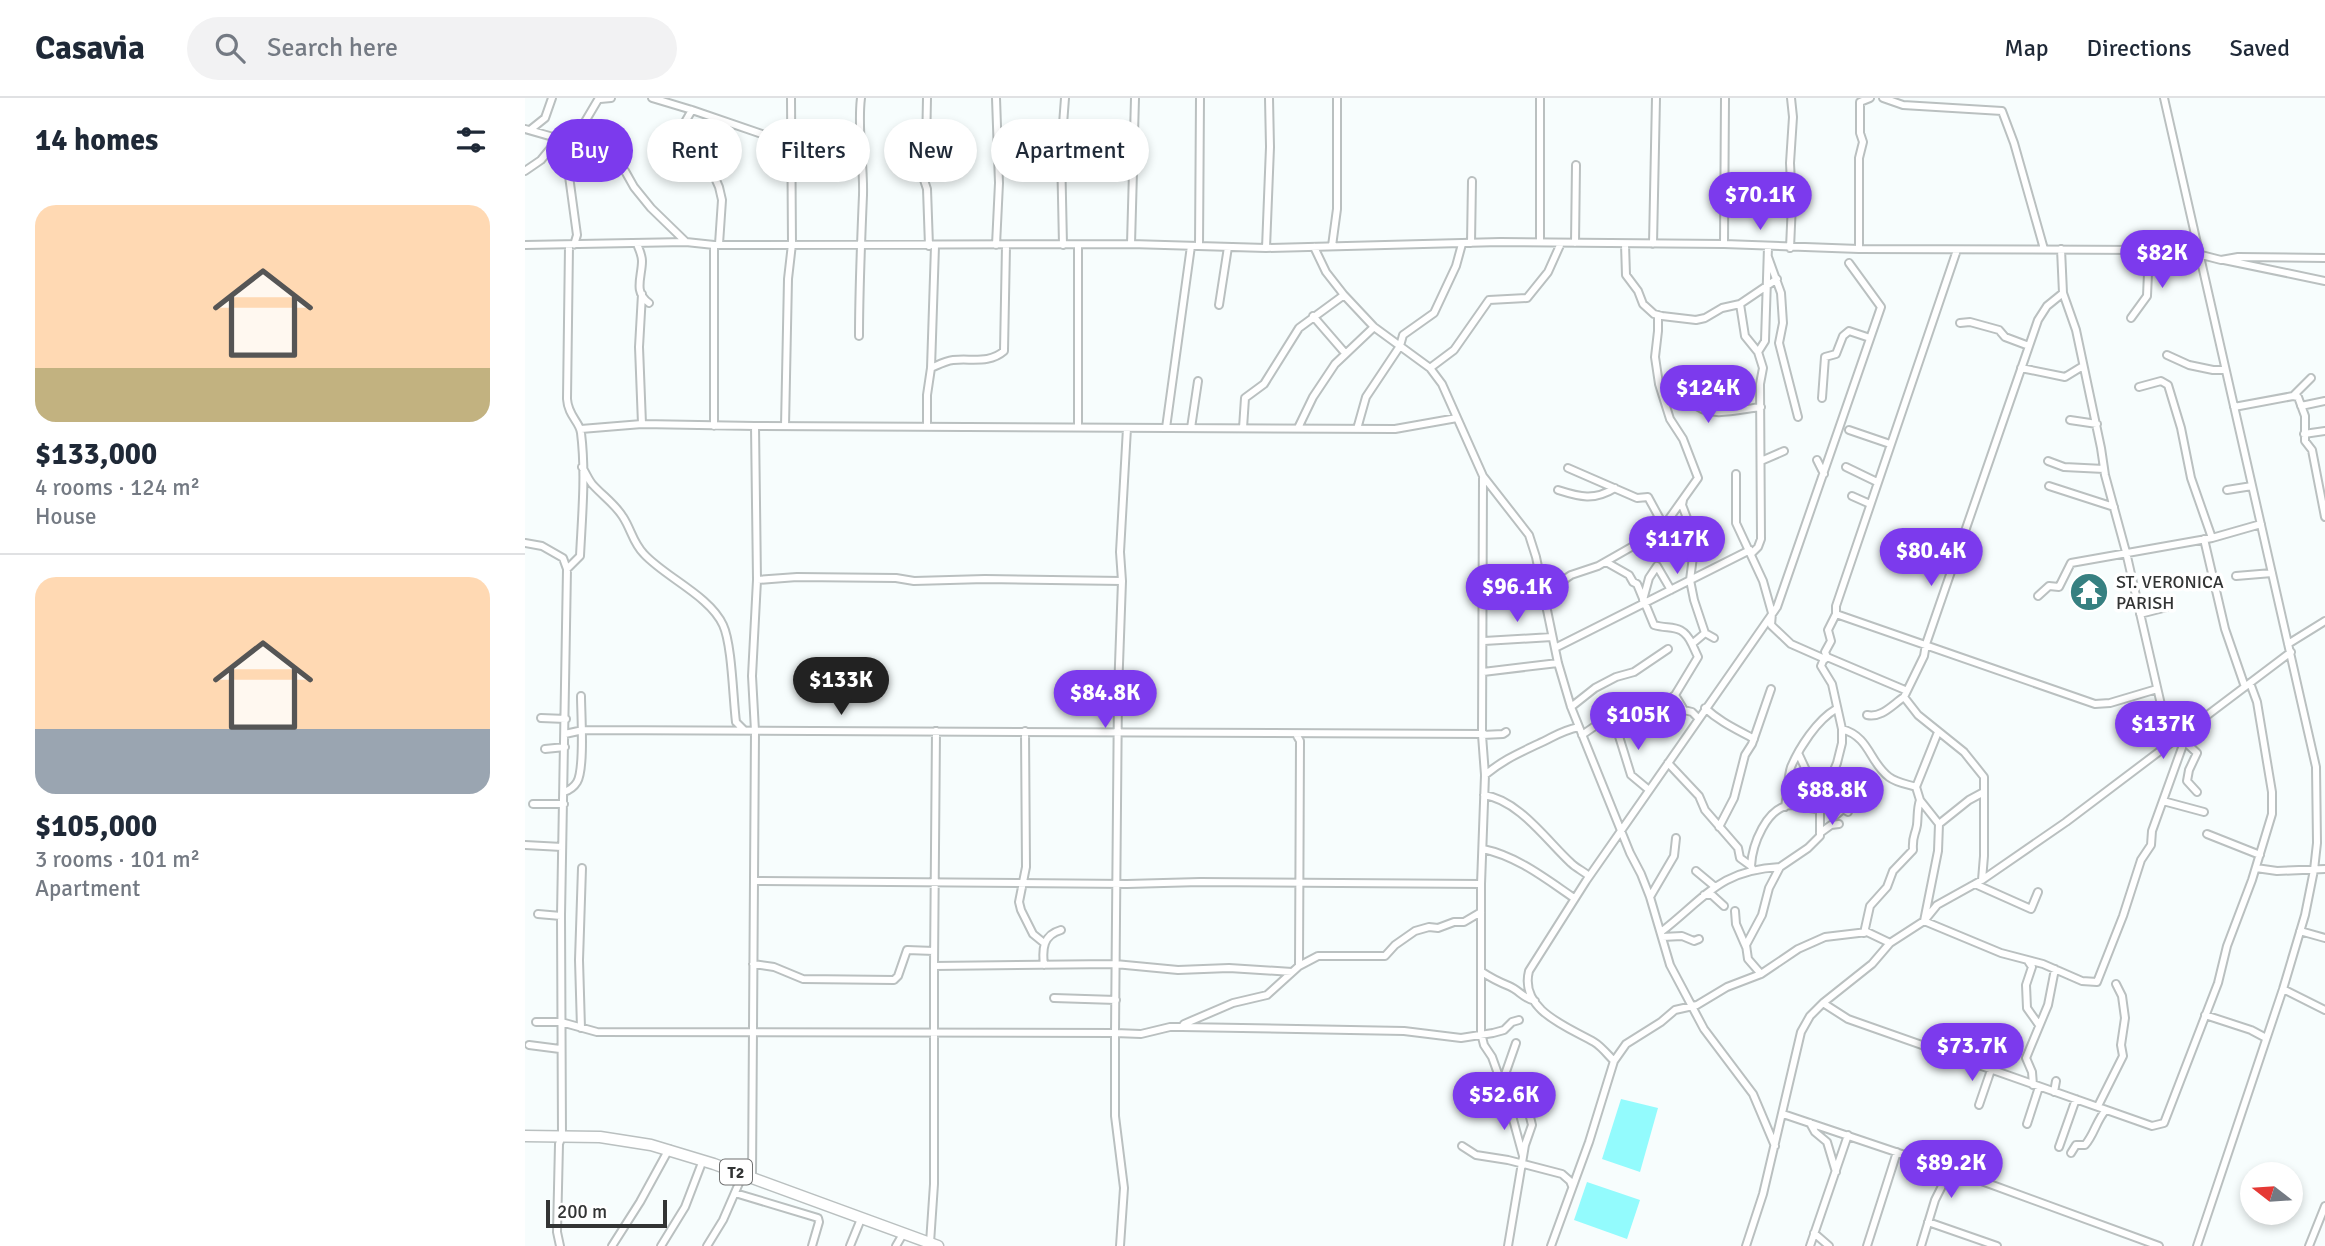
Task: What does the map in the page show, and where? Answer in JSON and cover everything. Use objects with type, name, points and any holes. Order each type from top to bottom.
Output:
[{"type":"highway","name":"T2","points":[[525,1136],[627,1140],[669,1149],[934,1245]]},
{"type":"street","points":[[527,130],[545,118],[552,98]]},
{"type":"street","points":[[588,119],[599,99],[611,98]]},
{"type":"street","points":[[652,98],[756,132]]},
{"type":"street","points":[[790,98],[790,119]]},
{"type":"street","points":[[859,336],[863,193],[860,133],[862,98]]},
{"type":"street","points":[[927,98],[923,177],[927,189],[932,246],[931,368],[927,395],[927,426]]},
{"type":"street","points":[[996,98],[999,183],[996,245]]},
{"type":"street","points":[[1063,245],[1061,151],[1065,98]]},
{"type":"street","points":[[1131,244],[1135,98]]},
{"type":"street","points":[[1199,246],[1200,98]]},
{"type":"street","points":[[1266,248],[1269,98]]},
{"type":"street","points":[[1332,246],[1338,209],[1337,98]]},
{"type":"street","points":[[1540,98],[1540,242]]},
{"type":"street","points":[[1654,244],[1656,98]]},
{"type":"street","points":[[1724,244],[1725,98]]},
{"type":"street","points":[[1790,248],[1793,117],[1791,98]]},
{"type":"street","points":[[1859,249],[1859,158],[1863,142],[1860,102],[1870,98]]},
{"type":"street","points":[[1883,98],[1903,106],[2002,111],[2014,143],[2044,249]]},
{"type":"street","points":[[2164,98],[2316,767],[2314,870],[2300,931],[2197,1246]]},
{"type":"street","points":[[692,110],[681,129],[693,149],[708,162],[722,200],[716,244],[715,426]]},
{"type":"street","points":[[527,130],[546,135]]},
{"type":"street","points":[[525,171],[546,154]]},
{"type":"street","points":[[1575,243],[1576,165]]},
{"type":"street","points":[[1471,243],[1472,181]]},
{"type":"street","points":[[567,569],[580,556],[582,467],[581,429],[570,414],[567,399],[572,245],[577,235],[570,182]]},
{"type":"street","points":[[632,182],[651,208],[686,242]]},
{"type":"street","points":[[785,426],[788,279],[792,244],[791,182]]},
{"type":"street","points":[[525,245],[686,242],[932,246],[1131,244],[1266,248],[1540,242],[1859,249],[2149,250],[2186,251],[2325,281]]},
{"type":"street","points":[[637,243],[642,261],[638,281],[642,298],[649,303]]},
{"type":"street","points":[[1430,368],[1454,350],[1489,300],[1527,298],[1548,272],[1560,243]]},
{"type":"street","points":[[1357,429],[1366,397],[1400,346],[1400,340],[1408,330],[1418,326],[1434,313],[1456,266],[1461,244]]},
{"type":"street","points":[[1625,244],[1626,275],[1638,291],[1643,304],[1658,315],[1696,320],[1705,318],[1722,308],[1740,304],[1777,279]]},
{"type":"street","points":[[931,368],[955,360],[975,361],[993,357],[1004,351],[1006,246]]},
{"type":"street","points":[[1078,246],[1078,427]]},
{"type":"street","points":[[1166,428],[1191,246]]},
{"type":"street","points":[[1219,305],[1228,247]]},
{"type":"street","points":[[1314,247],[1326,272],[1344,295],[1374,327],[1430,368],[1442,384],[1483,476],[1529,535],[1558,663],[1571,706],[1620,831],[1650,897],[1670,965],[1719,1052],[1753,1094],[1775,1146]]},
{"type":"street","points":[[1758,352],[1765,341],[1768,247]]},
{"type":"street","points":[[2061,249],[2063,293],[2076,330],[2105,469],[2157,689],[2165,718],[2175,739]]},
{"type":"street","points":[[1820,833],[1821,803],[1840,755],[1842,729],[1832,684],[1822,670],[1825,652],[1831,641],[1828,630],[1836,614],[1836,606],[1877,482],[1957,250]]},
{"type":"street","points":[[2131,318],[2147,296],[2149,250]]},
{"type":"street","points":[[1768,256],[1777,279],[1782,311],[1779,343],[1798,417]]},
{"type":"street","points":[[2221,260],[2238,257],[2325,258]]},
{"type":"street","points":[[1614,1061],[1594,1042],[1554,1021],[1535,1000],[1527,986],[1529,971],[1574,898],[1781,599],[1881,304],[1849,263]]},
{"type":"street","points":[[1867,715],[1875,717],[1890,709],[1905,694],[1924,656],[2028,346],[2038,320],[2047,306],[2063,293]]},
{"type":"street","points":[[642,294],[639,347],[642,424]]},
{"type":"street","points":[[1243,428],[1244,399],[1264,384],[1295,333],[1313,316],[1324,312],[1344,295]]},
{"type":"street","points":[[1555,648],[1758,547],[1761,539],[1763,368],[1758,352],[1745,335],[1740,304]]},
{"type":"street","points":[[1543,594],[1571,575],[1606,562],[1656,533],[1699,478],[1688,448],[1670,419],[1659,384],[1655,356],[1658,315]]},
{"type":"street","points":[[1313,316],[1345,353]]},
{"type":"street","points":[[1960,323],[1970,322],[1999,330],[2005,337],[2028,346]]},
{"type":"street","points":[[1297,428],[1335,364],[1374,327]]},
{"type":"street","points":[[1822,398],[1825,357],[1836,354],[1843,337],[1849,331],[1870,338]]},
{"type":"street","points":[[2167,355],[2189,365],[2225,370]]},
{"type":"street","points":[[2021,368],[2065,377],[2084,366]]},
{"type":"street","points":[[2293,396],[2311,378]]},
{"type":"street","points":[[1191,428],[1198,381]]},
{"type":"street","points":[[1823,1003],[1848,1019],[2036,1086],[2152,1126],[2164,1123],[2206,1015],[2256,868],[2273,805],[2257,702],[2225,629],[2208,538],[2168,385],[2161,381],[2139,387]]},
{"type":"street","points":[[1689,387],[1692,402],[1703,411],[1761,407]]},
{"type":"street","points":[[2234,407],[2298,397],[2305,416],[2305,441],[2312,450],[2325,517]]},
{"type":"street","points":[[2301,406],[2325,401]]},
{"type":"street","points":[[581,429],[642,424],[1357,429],[1406,428],[1457,418]]},
{"type":"street","points":[[2070,420],[2097,424]]},
{"type":"street","points":[[707,1246],[747,1176],[754,1032],[755,731],[752,676],[757,580],[755,426]]},
{"type":"street","points":[[1120,1246],[1124,1188],[1115,1116],[1115,964],[1122,581],[1120,552],[1128,428]]},
{"type":"street","points":[[1849,430],[1890,444]]},
{"type":"street","points":[[2304,434],[2325,431]]},
{"type":"street","points":[[1761,461],[1784,451]]},
{"type":"street","points":[[1817,460],[1824,474]]},
{"type":"street","points":[[2048,461],[2064,467],[2105,469]]},
{"type":"street","points":[[582,467],[593,485],[622,516],[632,538],[645,556],[665,573],[683,583],[723,625],[736,722],[744,730]]},
{"type":"street","points":[[1846,467],[1877,482]]},
{"type":"street","points":[[1568,468],[1636,498],[1649,497],[1660,519],[1666,523]]},
{"type":"street","points":[[1736,474],[1735,519],[1751,551],[1772,613],[1771,625],[1789,643],[1905,694],[1912,708],[1953,742],[1984,777],[1984,856],[1978,882]]},
{"type":"street","points":[[1483,476],[1485,775],[1481,884],[1482,1034],[1484,1045],[1494,1062],[1508,1101],[1523,1161]]},
{"type":"street","points":[[2049,486],[2114,507]]},
{"type":"street","points":[[2227,490],[2252,486]]},
{"type":"street","points":[[1558,490],[1590,499],[1605,495],[1615,488]]},
{"type":"street","points":[[1852,496],[1870,504]]},
{"type":"street","points":[[1684,498],[1682,505],[1693,534],[1690,580],[1705,633],[1714,638]]},
{"type":"street","points":[[2038,596],[2049,586],[2059,587],[2071,563],[2208,538],[2261,524]]},
{"type":"street","points":[[525,543],[542,546],[563,558],[567,569],[561,916],[562,1136],[559,1144],[557,1216],[560,1246]]},
{"type":"street","points":[[1606,562],[1629,575],[1637,584],[1654,625],[1674,627],[1689,636],[1698,657],[1708,661]]},
{"type":"street","points":[[1644,602],[1649,578],[1657,566],[1671,590]]},
{"type":"street","points":[[2236,576],[2272,573]]},
{"type":"street","points":[[757,580],[797,577],[896,578],[914,581],[1122,581]]},
{"type":"street","points":[[2140,614],[2171,606]]},
{"type":"street","points":[[1836,614],[2095,704],[2110,703],[2157,689]]},
{"type":"street","points":[[2288,643],[2325,621]]},
{"type":"street","points":[[1692,643],[1705,633]]},
{"type":"street","points":[[1484,641],[1552,637]]},
{"type":"street","points":[[1924,656],[1935,647]]},
{"type":"street","points":[[1571,706],[1595,688],[1616,677],[1635,672],[1668,649]]},
{"type":"street","points":[[1746,1246],[1763,1194],[1801,1032],[1810,1016],[1873,964],[1890,943],[1924,921],[1937,905],[1978,882],[2066,822],[2291,652]]},
{"type":"street","points":[[1582,735],[1640,698],[1664,703],[1675,695],[1698,657]]},
{"type":"street","points":[[1483,672],[1558,663]]},
{"type":"street","points":[[1719,827],[1734,798],[1745,755],[1754,738],[1771,689]]},
{"type":"street","points":[[1675,695],[1684,710],[1692,712],[1698,718]]},
{"type":"street","points":[[564,792],[573,788],[579,780],[583,730],[581,696]]},
{"type":"street","points":[[1705,708],[1727,726],[1735,727],[1754,738]]},
{"type":"street","points":[[1785,807],[1791,767],[1819,723],[1836,709]]},
{"type":"street","points":[[1614,715],[1612,719],[1631,775],[1649,790]]},
{"type":"street","points":[[541,718],[566,719]]},
{"type":"street","points":[[1485,775],[1508,757],[1542,743],[1560,731],[1579,727]]},
{"type":"street","points":[[1842,729],[1861,739],[1888,776],[1916,787]]},
{"type":"street","points":[[565,734],[583,730],[1300,735],[1483,735],[1506,732]]},
{"type":"street","points":[[934,1245],[936,731]]},
{"type":"street","points":[[1025,731],[1026,867],[1019,902],[1033,934],[1044,943]]},
{"type":"street","points":[[1924,921],[2001,953],[2092,983],[2097,982],[2141,860],[2151,845],[2152,831],[2188,731]]},
{"type":"street","points":[[1924,921],[1938,851],[1939,824],[1920,800],[1916,787],[1938,732]]},
{"type":"street","points":[[1299,966],[1300,735]]},
{"type":"street","points":[[2184,741],[2197,753],[2187,775],[2191,787],[2197,792]]},
{"type":"street","points":[[545,749],[565,747]]},
{"type":"street","points":[[1746,947],[1762,915],[1769,888],[1780,867],[1808,848],[1820,833],[1837,824],[1836,814],[1821,803],[1799,755]]},
{"type":"street","points":[[1668,763],[1688,783],[1719,827],[1738,848],[1740,859],[1752,868]]},
{"type":"street","points":[[2316,767],[2325,765]]},
{"type":"street","points":[[1939,824],[1982,793]]},
{"type":"street","points":[[1484,795],[1507,804],[1543,832],[1572,864],[1589,876]]},
{"type":"street","points":[[1864,933],[1870,906],[1887,887],[1893,871],[1913,849],[1911,839],[1916,828],[1916,813],[1920,800]]},
{"type":"street","points":[[2163,801],[2204,812]]},
{"type":"street","points":[[1752,868],[1752,852],[1769,818],[1785,807],[1821,803]]},
{"type":"street","points":[[533,804],[564,804]]},
{"type":"street","points":[[1836,814],[1843,809],[1847,811]]},
{"type":"street","points":[[2207,834],[2260,855]]},
{"type":"street","points":[[1650,897],[1674,856],[1676,838]]},
{"type":"street","points":[[525,845],[562,847]]},
{"type":"street","points":[[1483,849],[1522,864],[1574,898]]},
{"type":"street","points":[[1661,934],[1723,880],[1752,868],[1780,867]]},
{"type":"street","points":[[581,1028],[579,960],[582,868]]},
{"type":"street","points":[[2256,868],[2277,871],[2325,869]]},
{"type":"street","points":[[1696,871],[1714,886]]},
{"type":"street","points":[[754,881],[1481,884]]},
{"type":"street","points":[[1978,882],[2031,909],[2038,892]]},
{"type":"street","points":[[1704,895],[1712,895],[1724,906]]},
{"type":"street","points":[[1735,911],[1739,934],[1748,958],[1761,974]]},
{"type":"street","points":[[1182,1027],[1233,1003],[1266,995],[1299,966],[1321,955],[1385,956],[1415,931],[1464,922],[1481,912]]},
{"type":"street","points":[[538,914],[561,916]]},
{"type":"street","points":[[1044,965],[1044,943],[1061,930]]},
{"type":"street","points":[[2300,931],[2325,938]]},
{"type":"street","points":[[1552,1246],[1614,1061],[1631,1040],[1675,1010],[1702,1003],[1727,987],[1761,974],[1798,949],[1825,937],[1864,933],[1890,943]]},
{"type":"street","points":[[1661,934],[1682,936],[1694,941],[1699,939]]},
{"type":"street","points":[[753,964],[774,967],[803,979],[894,980],[907,950],[934,951]]},
{"type":"street","points":[[2028,961],[2032,967],[2026,985],[2027,1008],[2039,1025]]},
{"type":"street","points":[[934,966],[1115,964],[1178,970],[1229,968],[1292,972]]},
{"type":"street","points":[[2027,1124],[2036,1086],[2026,1059],[2049,1002],[2055,969]]},
{"type":"street","points":[[1482,972],[1528,999],[1535,1000]]},
{"type":"street","points":[[2098,1106],[2123,1056],[2125,1018],[2122,996],[2116,985]]},
{"type":"street","points":[[2283,989],[2325,1010]]},
{"type":"street","points":[[1054,998],[1116,1000]]},
{"type":"street","points":[[2206,1015],[2252,1030],[2266,1038]]},
{"type":"street","points":[[536,1022],[561,1022],[597,1031],[1141,1034],[1182,1027],[1404,1031],[1461,1038],[1504,1030],[1512,1022],[1520,1020]]},
{"type":"street","points":[[1501,1085],[1516,1043]]},
{"type":"street","points":[[529,1045],[560,1049]]},
{"type":"street","points":[[1979,1105],[1991,1070]]},
{"type":"street","points":[[2054,1092],[2056,1081]]},
{"type":"street","points":[[2059,1147],[2076,1099]]},
{"type":"street","points":[[1508,1101],[1528,1109],[1532,1118],[1508,1246]]},
{"type":"street","points":[[2071,1153],[2076,1145],[2085,1145],[2106,1110]]},
{"type":"street","points":[[1783,1114],[1950,1170],[2159,1246]]},
{"type":"street","points":[[1810,1123],[1815,1132],[1827,1142],[1836,1172]]},
{"type":"street","points":[[1809,1246],[1848,1135]]},
{"type":"street","points":[[1462,1146],[1476,1155],[1523,1161],[1562,1174],[1572,1186]]},
{"type":"street","points":[[612,1246],[669,1149]]},
{"type":"street","points":[[1867,1246],[1896,1152]]},
{"type":"street","points":[[661,1246],[685,1207],[703,1160]]},
{"type":"street","points":[[1921,1246],[1950,1170]]},
{"type":"street","points":[[735,1193],[818,1218],[812,1246]]},
{"type":"street","points":[[2309,1246],[2325,1206]]},
{"type":"street","points":[[850,1246],[861,1219]]},
{"type":"street","points":[[1928,1222],[1978,1243],[1997,1246]]},
{"type":"street","points":[[1814,1233],[1829,1246]]},
{"type":"street","points":[[896,1246],[903,1234]]},
{"type":"shaded area","points":[[1621,1099],[1658,1108],[1640,1172],[1602,1159]]},
{"type":"shaded area","points":[[1587,1182],[1640,1200],[1627,1239],[1574,1220]]},
{"type":"place","name":"ST. VERONICA PARISH","points":[[2089,592]]}]
